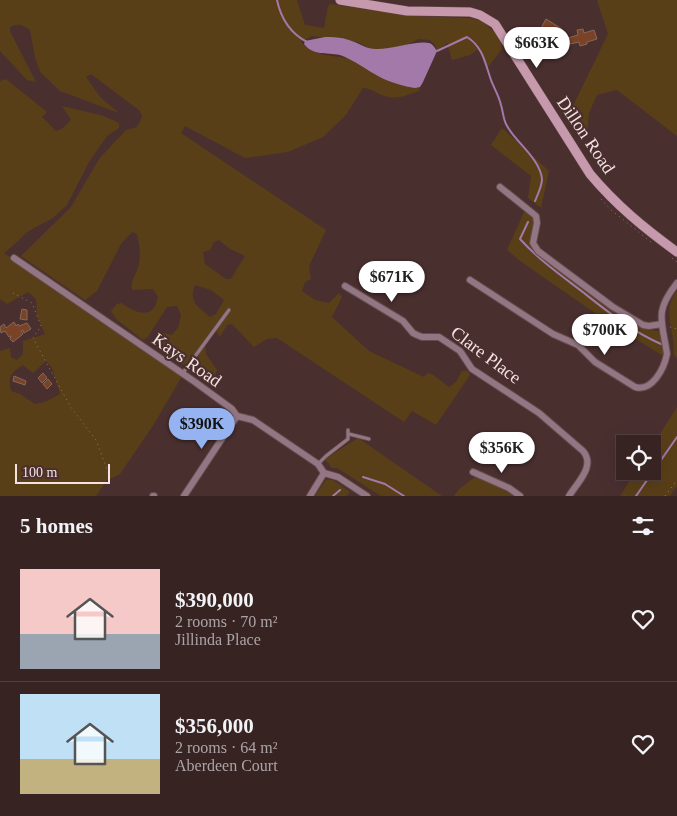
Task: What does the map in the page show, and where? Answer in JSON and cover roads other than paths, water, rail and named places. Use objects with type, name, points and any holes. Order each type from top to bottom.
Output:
[{"type":"main road","name":"Dillon Road","points":[[340,0],[407,11],[470,12],[480,15],[495,24],[590,174],[606,194],[628,214],[677,252]]},
{"type":"street","points":[[500,187],[536,216],[538,223],[533,243],[538,251],[613,307],[643,325],[662,324]]},
{"type":"street","name":"Kays Road","points":[[14,258],[232,409],[237,416],[253,420],[318,464],[324,473]]},
{"type":"street","points":[[470,280],[553,334],[578,345],[595,362],[638,388],[650,385],[666,361],[667,354],[661,310],[662,304],[677,283]]},
{"type":"street","name":"Clare Place","points":[[345,286],[403,321],[417,336],[439,338],[460,350],[472,369],[539,413],[583,451],[589,459],[589,463],[569,496]]},
{"type":"street","points":[[184,496],[237,416]]},
{"type":"street","points":[[473,472],[509,488],[520,496]]},
{"type":"street","points":[[310,496],[324,473],[338,477],[367,496]]},
{"type":"lane","points":[[182,374],[229,310]]},
{"type":"lane","points":[[318,464],[348,439],[348,432],[369,439]]},
{"type":"waterway","points":[[277,0],[287,25],[307,42]]},
{"type":"waterway","points":[[437,51],[467,37],[477,46],[499,98],[506,124],[532,157],[540,171],[542,182],[535,201]]},
{"type":"waterway","points":[[528,222],[520,239],[535,254],[621,321],[661,344]]},
{"type":"waterway","points":[[636,496],[677,437]]},
{"type":"waterway","points":[[363,477],[385,484],[404,496]]},
{"type":"waterway","points":[[333,496],[340,490]]}]
